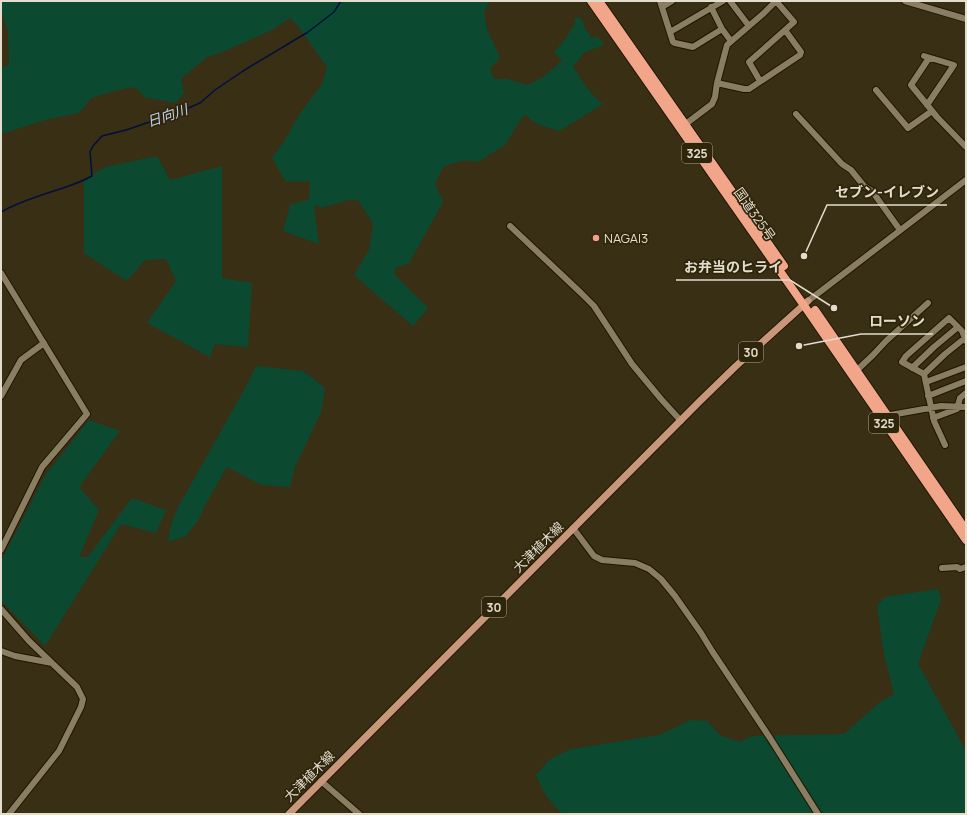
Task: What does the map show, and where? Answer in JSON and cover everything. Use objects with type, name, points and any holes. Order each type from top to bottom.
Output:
[{"type":"highway","name":"国道325号","points":[[591,1],[683,127],[806,302],[966,540]]},
{"type":"highway","name":"国道325号","points":[[599,1],[683,127]]},
{"type":"highway","name":"国道325号","points":[[884,417],[966,530]]},
{"type":"main road","name":"大津植木線","points":[[289,814],[681,420],[736,366],[806,302]]},
{"type":"street","points":[[672,1],[661,4],[674,43],[691,48],[722,29]]},
{"type":"street","points":[[670,32],[723,1]]},
{"type":"street","points":[[730,1],[749,26]]},
{"type":"street","points":[[683,127],[712,104],[725,49],[731,41],[776,1],[793,21],[793,24],[749,62],[760,81]]},
{"type":"street","points":[[905,1],[966,19]]},
{"type":"street","points":[[711,7],[722,29],[731,41]]},
{"type":"street","points":[[718,82],[747,90],[801,54],[785,30]]},
{"type":"street","points":[[927,105],[954,65],[927,57],[911,85],[927,105],[932,111],[966,148]]},
{"type":"street","points":[[876,90],[908,128],[932,111]]},
{"type":"street","points":[[796,114],[842,164],[851,170],[864,186],[872,191],[900,230]]},
{"type":"street","points":[[806,302],[966,180]]},
{"type":"street","points":[[510,226],[594,306],[632,364],[661,399],[681,420]]},
{"type":"street","points":[[1,273],[87,414],[42,467],[1,550]]},
{"type":"street","points":[[854,373],[886,341],[928,303]]},
{"type":"street","points":[[924,374],[945,354],[965,339],[962,331],[949,318],[906,356],[902,362],[924,374],[933,418],[946,445]]},
{"type":"street","points":[[912,368],[958,327]]},
{"type":"street","points":[[1,396],[21,360],[44,344]]},
{"type":"street","points":[[926,382],[966,367]]},
{"type":"street","points":[[928,396],[966,381]]},
{"type":"street","points":[[933,418],[957,409],[960,398],[966,393]]},
{"type":"street","points":[[884,417],[941,406],[966,407]]},
{"type":"street","points":[[573,528],[594,556],[602,560],[635,563],[649,569],[661,579],[698,628],[818,814]]},
{"type":"street","points":[[942,568],[957,567],[960,569],[966,567]]},
{"type":"street","points":[[1,609],[29,641],[77,687],[83,699],[81,707],[59,751],[9,814]]},
{"type":"street","points":[[1,651],[15,656],[53,664]]},
{"type":"street","points":[[321,781],[359,814]]},
{"type":"green space","points":[[1,1],[490,1],[484,12],[487,29],[500,57],[490,69],[494,79],[508,79],[528,85],[543,77],[562,61],[554,52],[575,24],[574,19],[578,17],[583,20],[584,27],[592,38],[597,37],[604,43],[599,47],[585,52],[573,66],[586,86],[603,104],[559,131],[533,121],[527,115],[522,117],[505,145],[478,162],[460,162],[443,167],[435,184],[443,202],[409,263],[395,268],[395,275],[428,308],[413,326],[354,275],[369,250],[373,224],[358,200],[348,200],[321,208],[318,205],[314,207],[319,244],[283,231],[290,205],[309,199],[310,181],[286,182],[272,158],[285,140],[299,115],[322,84],[327,67],[298,26],[290,18],[270,31],[220,53],[207,57],[181,79],[184,93],[176,103],[144,97],[135,87],[114,91],[91,98],[79,113],[48,119],[1,134],[1,68],[9,65],[8,32],[1,9]]},
{"type":"green space","points":[[157,156],[170,180],[222,166],[222,278],[252,283],[248,347],[215,344],[210,357],[147,323],[176,281],[166,259],[145,260],[127,281],[84,253],[84,180],[105,167]]},
{"type":"green space","points":[[256,366],[303,371],[325,388],[321,412],[295,467],[290,487],[261,485],[227,467],[205,505],[199,519],[186,536],[168,542],[172,523],[179,505],[248,383]]},
{"type":"green space","points":[[89,420],[120,431],[79,487],[99,510],[79,557],[88,557],[132,498],[166,510],[156,533],[121,524],[45,646],[1,601],[1,561],[46,474]]},
{"type":"green space","points":[[938,589],[941,599],[918,664],[966,751],[965,814],[563,814],[550,801],[541,787],[536,775],[549,760],[571,749],[659,735],[691,720],[707,721],[720,735],[739,742],[752,736],[844,734],[879,703],[894,694],[884,654],[877,606],[885,597]]},
{"type":"waterway","name":"日向川","points":[[1,212],[23,201],[74,184],[92,176],[90,152],[102,136],[126,130],[179,112],[200,103],[215,90],[243,71],[308,32],[334,12],[341,1]]},
{"type":"place","name":"NAGAI3","points":[[596,238]]},
{"type":"place","name":"セブン-イレブン","points":[[804,256]]},
{"type":"place","name":"お弁当のヒライ","points":[[834,308]]},
{"type":"place","name":"ローソン","points":[[799,346]]}]
